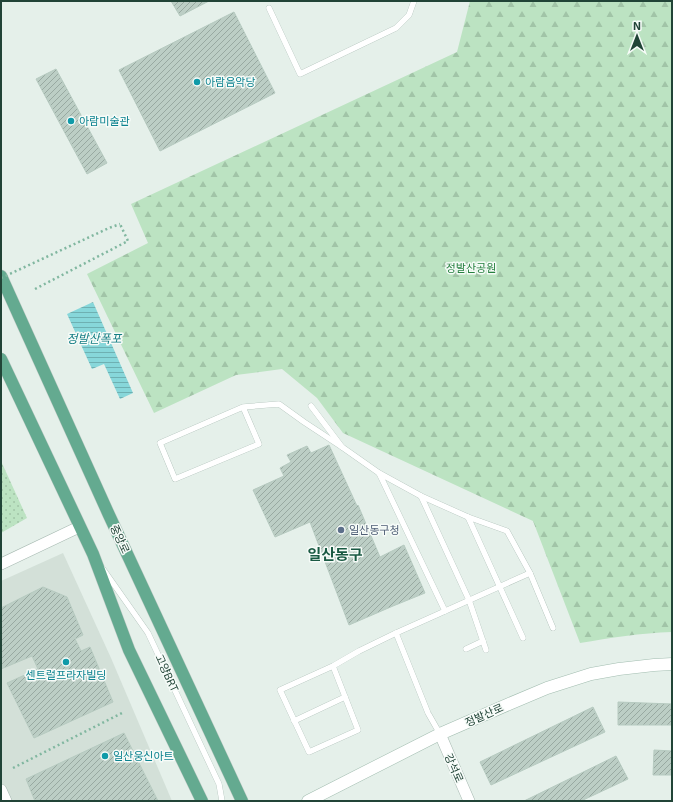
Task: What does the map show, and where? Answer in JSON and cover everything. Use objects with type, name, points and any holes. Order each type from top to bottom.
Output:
[{"type":"main road","name":"중앙로","points":[[1,277],[108,515],[242,801]]},
{"type":"main road","points":[[1,359],[79,528],[93,554],[129,650],[202,801]]},
{"type":"main road","name":"정발산로","points":[[308,801],[440,734],[547,688],[591,674],[654,664],[672,664]]},
{"type":"street","points":[[1,564],[79,528]]},
{"type":"street","name":"강석로","points":[[440,734],[469,801]]},
{"type":"street","points":[[1,790],[6,801]]},
{"type":"lane","points":[[269,8],[300,74],[396,28],[409,15],[414,1]]},
{"type":"lane","points":[[243,407],[259,444],[175,479],[160,443],[243,407],[279,404],[378,473],[421,496],[468,517],[507,531],[530,573],[553,628]]},
{"type":"lane","points":[[311,406],[342,447]]},
{"type":"lane","points":[[378,473],[445,611]]},
{"type":"lane","points":[[421,496],[469,600],[486,650]]},
{"type":"lane","points":[[468,517],[523,638]]},
{"type":"lane","name":"고양BRT","points":[[93,554],[148,633],[219,784],[222,801]]},
{"type":"lane","points":[[332,666],[358,730],[309,752],[280,690],[332,666],[396,633],[530,573]]},
{"type":"lane","points":[[396,633],[428,713],[440,734]]},
{"type":"lane","points":[[466,649],[483,641]]},
{"type":"lane","points":[[294,721],[345,697]]},
{"type":"path","points":[[1,277],[120,224],[128,241],[35,289]]},
{"type":"path","points":[[13,768],[124,712]]},
{"type":"shaded area","points":[[63,553],[111,658],[172,801],[1,801],[1,581]]},
{"type":"green space","name":"정발산공원","points":[[470,1],[672,1],[672,632],[580,643],[533,521],[343,433],[317,398],[282,369],[236,375],[154,413],[87,274],[148,243],[131,204],[457,52]]},
{"type":"green space","points":[[1,461],[27,518],[1,533]]},
{"type":"water","name":"정발산폭포","points":[[93,302],[133,393],[120,399],[104,364],[92,369],[67,314]]},
{"type":"building","points":[[171,1],[209,1],[180,16]]},
{"type":"building","name":"아람음악당","points":[[234,12],[275,93],[160,151],[119,70]]},
{"type":"building","name":"아람미술관","points":[[56,69],[107,163],[87,174],[36,79]]},
{"type":"building","name":"일산동구청","points":[[329,445],[357,506],[358,505],[380,557],[404,545],[425,593],[349,625],[310,522],[275,537],[253,490],[284,476],[280,468],[291,462],[287,455],[307,446],[311,453]]},
{"type":"building","name":"센트럴프라자빌딩","points":[[43,587],[67,597],[83,635],[75,639],[81,651],[90,647],[113,702],[34,738],[7,683],[38,669],[32,656],[1,669],[1,608]]},
{"type":"building","points":[[618,702],[672,704],[672,725],[618,725]]},
{"type":"building","points":[[593,707],[605,732],[491,785],[480,762]]},
{"type":"building","name":"일산웅신아트","points":[[124,733],[158,801],[35,801],[26,779]]},
{"type":"building","points":[[654,750],[672,751],[672,775],[653,775]]},
{"type":"building","points":[[616,756],[628,779],[581,801],[524,801]]},
{"type":"place","name":"아람음악당","points":[[197,82]]},
{"type":"place","name":"아람미술관","points":[[71,121]]},
{"type":"place","name":"일산동구청","points":[[341,530]]},
{"type":"place","name":"센트럴프라자빌딩","points":[[66,662]]},
{"type":"place","name":"일산웅신아트","points":[[105,756]]},
{"type":"district","name":"일산동구","points":[[335,555]]}]
